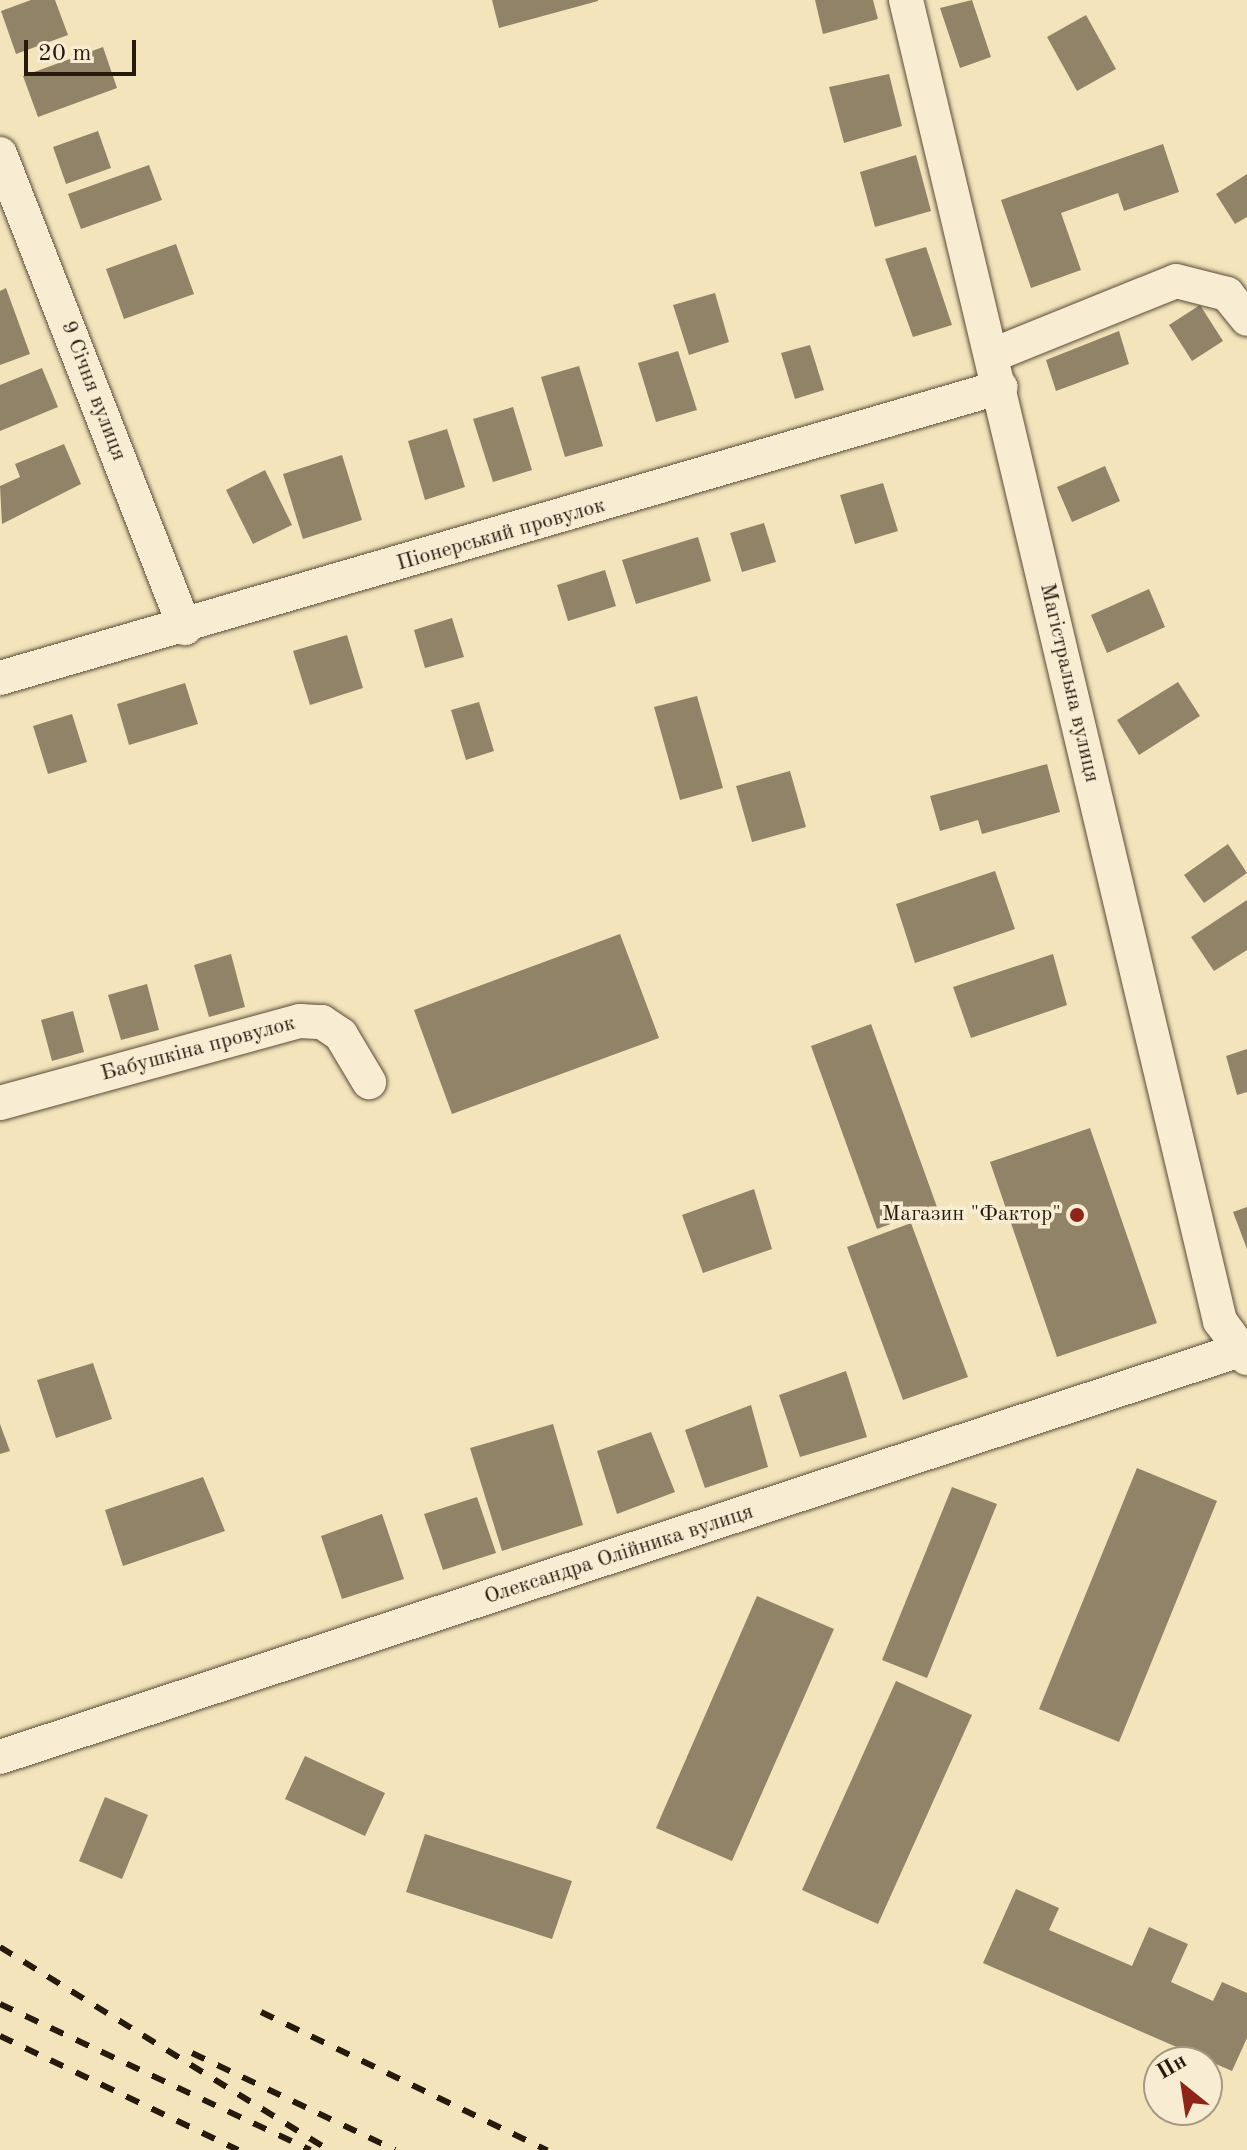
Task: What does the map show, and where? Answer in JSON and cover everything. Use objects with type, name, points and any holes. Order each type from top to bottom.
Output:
[{"type":"street","name":"Магістральна вулиця","points":[[906,0],[997,371],[1216,1306],[1242,1354]]},
{"type":"street","name":"9 Січня вулиця","points":[[0,154],[185,628]]},
{"type":"street","name":"Піонерський провулок","points":[[0,678],[185,628],[997,371],[1176,281],[1227,294],[1247,319]]},
{"type":"street","name":"Бабушкіна провулок","points":[[0,1103],[300,1021],[322,1022],[341,1035],[369,1082]]},
{"type":"street","name":"Олександра Олійника вулиця","points":[[0,1757],[1242,1354]]},
{"type":"building","points":[[31,0],[55,0],[68,35],[16,54],[1,11]]},
{"type":"building","points":[[492,0],[598,0],[598,1],[499,28]]},
{"type":"building","points":[[815,0],[873,0],[878,19],[823,34]]},
{"type":"building","points":[[972,0],[991,57],[960,68],[940,8]]},
{"type":"building","points":[[1086,15],[1116,69],[1077,91],[1047,37]]},
{"type":"building","points":[[103,47],[117,88],[38,117],[23,76]]},
{"type":"building","points":[[889,74],[902,126],[844,143],[829,87]]},
{"type":"building","points":[[98,131],[111,168],[66,184],[53,147]]},
{"type":"building","points":[[1163,144],[1179,192],[1124,211],[1118,193],[1061,213],[1081,270],[1031,288],[1001,200]]},
{"type":"building","points":[[916,155],[931,211],[875,227],[860,172]]},
{"type":"building","points":[[149,165],[162,200],[81,229],[68,194]]},
{"type":"building","points":[[1247,174],[1247,217],[1235,224],[1216,194]]},
{"type":"building","points":[[176,244],[194,294],[124,319],[106,269]]},
{"type":"building","points":[[926,247],[952,325],[913,337],[885,259]]},
{"type":"building","points":[[6,288],[30,354],[0,365],[0,291]]},
{"type":"building","points":[[715,293],[729,342],[689,355],[673,305]]},
{"type":"building","points":[[1200,305],[1223,341],[1192,361],[1169,325]]},
{"type":"building","points":[[1119,331],[1129,364],[1056,391],[1046,360]]},
{"type":"building","points":[[810,345],[824,390],[795,399],[781,353]]},
{"type":"building","points":[[678,351],[697,410],[656,422],[638,363]]},
{"type":"building","points":[[579,366],[603,446],[565,457],[541,377]]},
{"type":"building","points":[[42,368],[58,407],[0,431],[0,385]]},
{"type":"building","points":[[513,407],[532,470],[493,482],[473,419]]},
{"type":"building","points":[[447,429],[465,487],[425,500],[408,441]]},
{"type":"building","points":[[64,444],[81,484],[2,524],[0,486],[20,477],[15,464]]},
{"type":"building","points":[[342,455],[362,520],[303,539],[283,474]]},
{"type":"building","points":[[1105,466],[1120,501],[1072,522],[1057,487]]},
{"type":"building","points":[[265,470],[292,525],[253,544],[226,490]]},
{"type":"building","points":[[883,483],[898,531],[855,544],[840,495]]},
{"type":"building","points":[[764,523],[776,562],[742,572],[730,533]]},
{"type":"building","points":[[698,537],[711,581],[636,604],[622,560]]},
{"type":"building","points":[[605,570],[616,606],[568,621],[557,585]]},
{"type":"building","points":[[1149,589],[1165,627],[1107,653],[1091,615]]},
{"type":"building","points":[[452,618],[464,657],[425,668],[414,630]]},
{"type":"building","points":[[347,635],[363,688],[310,705],[293,651]]},
{"type":"building","points":[[1178,682],[1200,716],[1139,755],[1117,720]]},
{"type":"building","points":[[185,683],[198,724],[129,745],[117,704]]},
{"type":"building","points":[[697,696],[723,788],[680,800],[654,707]]},
{"type":"building","points":[[479,702],[494,751],[466,760],[451,710]]},
{"type":"building","points":[[72,714],[87,762],[48,774],[33,726]]},
{"type":"building","points":[[1047,764],[1060,812],[982,834],[978,820],[940,831],[930,796]]},
{"type":"building","points":[[790,771],[806,827],[752,842],[736,786]]},
{"type":"building","points":[[1228,844],[1247,873],[1204,903],[1184,875]]},
{"type":"building","points":[[995,871],[1015,929],[915,963],[896,904]]},
{"type":"building","points":[[1247,900],[1247,950],[1214,971],[1191,937]]},
{"type":"building","points":[[620,934],[659,1038],[452,1114],[414,1010]]},
{"type":"building","points":[[231,954],[245,1007],[209,1017],[194,965]]},
{"type":"building","points":[[1053,954],[1067,1005],[971,1038],[953,987]]},
{"type":"building","points":[[147,984],[159,1030],[121,1040],[108,995]]},
{"type":"building","points":[[73,1011],[84,1052],[52,1061],[41,1020]]},
{"type":"building","points":[[871,1024],[937,1207],[877,1229],[811,1046]]},
{"type":"building","points":[[1247,1049],[1247,1092],[1237,1095],[1226,1056]]},
{"type":"building","points":[[1090,1128],[1157,1323],[1057,1357],[990,1162]]},
{"type":"building","points":[[754,1189],[772,1249],[703,1273],[682,1215]]},
{"type":"building","points":[[1247,1207],[1247,1249],[1233,1212]]},
{"type":"building","points":[[911,1223],[968,1377],[903,1400],[847,1247]]},
{"type":"building","points":[[93,1363],[112,1419],[56,1438],[37,1380]]},
{"type":"building","points":[[846,1371],[867,1437],[800,1457],[779,1395]]},
{"type":"building","points":[[751,1405],[768,1467],[705,1488],[685,1430]]},
{"type":"building","points":[[0,1424],[10,1451],[0,1454]]},
{"type":"building","points":[[553,1424],[583,1525],[502,1551],[470,1448]]},
{"type":"building","points":[[651,1432],[675,1492],[617,1514],[597,1451]]},
{"type":"building","points":[[1137,1468],[1217,1501],[1119,1742],[1039,1709]]},
{"type":"building","points":[[203,1477],[225,1531],[123,1566],[105,1510]]},
{"type":"building","points":[[952,1487],[997,1504],[927,1678],[882,1660]]},
{"type":"building","points":[[477,1497],[496,1553],[443,1570],[424,1514]]},
{"type":"building","points":[[382,1514],[404,1579],[342,1599],[321,1536]]},
{"type":"building","points":[[757,1596],[834,1629],[732,1861],[656,1828]]},
{"type":"building","points":[[896,1681],[972,1715],[878,1924],[802,1890]]},
{"type":"building","points":[[305,1756],[385,1793],[365,1836],[285,1799]]},
{"type":"building","points":[[105,1797],[148,1815],[122,1879],[79,1861]]},
{"type":"building","points":[[425,1834],[572,1881],[552,1939],[406,1892]]},
{"type":"building","points":[[1016,1889],[1059,1908],[1049,1930],[1132,1966],[1149,1927],[1188,1944],[1171,1982],[1213,2001],[1222,1982],[1247,1993],[1247,2038],[1232,2071],[1223,2067],[1223,2046],[1174,2046],[983,1963]]},
{"type":"railway","points":[[0,1947],[329,2150]]},
{"type":"railway","points":[[0,2004],[310,2150]]},
{"type":"railway","points":[[261,2012],[547,2150]]},
{"type":"railway","points":[[0,2036],[238,2150]]},
{"type":"railway","points":[[192,2053],[395,2150]]},
{"type":"place","name":"Магазин \"Фактор\"","points":[[1077,1215]]}]
